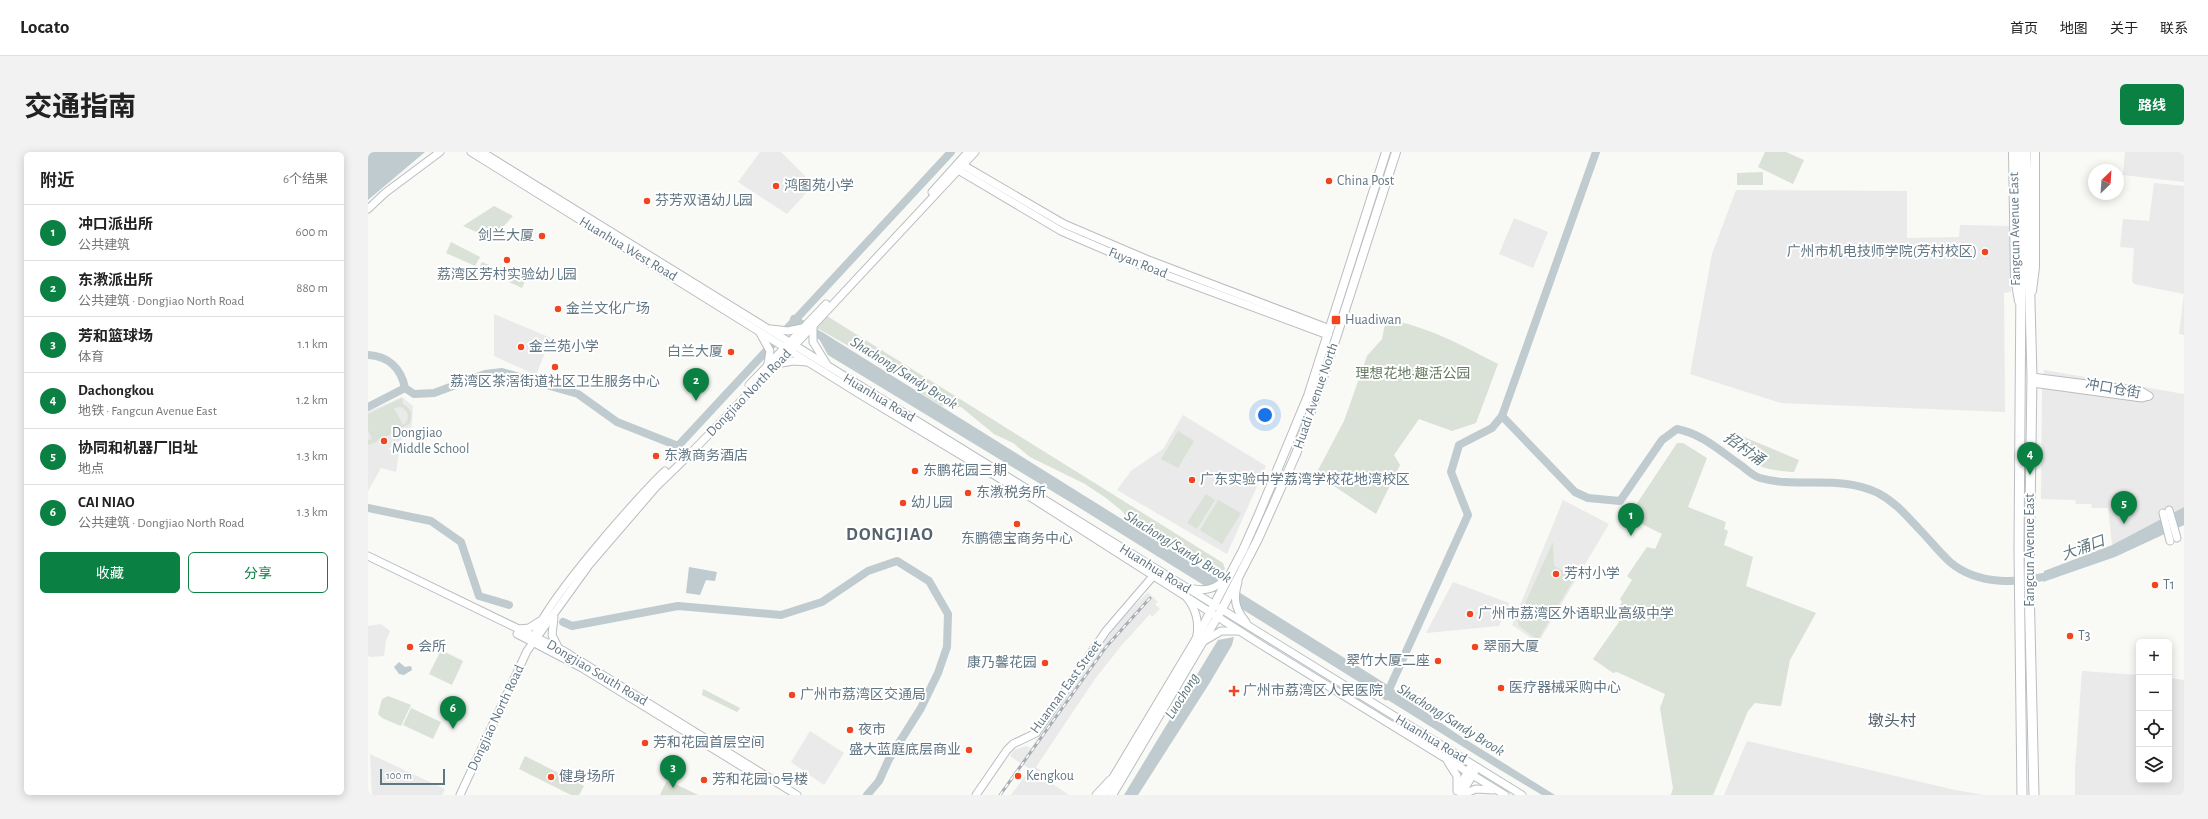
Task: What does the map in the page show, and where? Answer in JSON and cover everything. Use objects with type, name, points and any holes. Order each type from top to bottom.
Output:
[{"type":"highway","name":"Fangcun Avenue East","points":[[2019,152],[2030,305],[2032,380],[2029,580],[2034,795]]},
{"type":"highway","name":"Fangcun Avenue East","points":[[2022,795],[2019,580],[2020,305],[2026,152]]},
{"type":"main road","points":[[368,209],[385,193],[440,152]]},
{"type":"main road","name":"Huanhua West Road","points":[[482,152],[787,344]]},
{"type":"main road","name":"Dongjiao North Road","points":[[460,795],[535,639],[543,618],[580,568],[634,504],[707,430],[787,344],[807,331],[811,324],[968,152]]},
{"type":"main road","name":"Dongjiao North Road","points":[[811,324],[975,152]]},
{"type":"main road","name":"Huadi Avenue North","points":[[1234,576],[1299,421],[1386,152]]},
{"type":"main road","name":"Huadi Avenue North","points":[[1200,639],[1223,598],[1303,436],[1396,152]]},
{"type":"main road","name":"Fangcun Avenue East","points":[[2013,152],[2015,278],[2020,305]]},
{"type":"main road","name":"Fangcun Avenue East","points":[[2030,305],[2035,267],[2035,152]]},
{"type":"main road","name":"Huanhua West Road","points":[[473,153],[757,329],[772,334]]},
{"type":"main road","name":"Fuyan Road","points":[[961,167],[1064,224],[1146,259],[1329,332]]},
{"type":"main road","points":[[768,365],[772,334],[788,330],[807,331],[818,353],[830,368]]},
{"type":"main road","name":"Dongjiao North Road","points":[[535,639],[586,568],[643,501],[776,364],[787,344]]},
{"type":"main road","name":"Huanhua Road","points":[[787,344],[811,363],[1024,493],[1154,575],[1189,589],[1216,610],[1244,622],[1255,631],[1522,795]]},
{"type":"main road","name":"Huanhua Road","points":[[787,344],[830,368],[1189,589],[1216,610],[1227,622],[1240,631],[1505,795]]},
{"type":"main road","points":[[776,364],[793,361],[811,363]]},
{"type":"main road","name":"冲口仓街","points":[[2032,380],[2141,391],[2149,396],[2142,398],[2032,380]]},
{"type":"main road","points":[[2166,512],[2174,539]]},
{"type":"main road","name":"Dongjiao South Road","points":[[368,556],[419,579],[535,639],[789,795]]},
{"type":"main road","name":"Dongjiao South Road","points":[[368,560],[559,649],[797,795]]},
{"type":"main road","name":"Huannan East Street","points":[[976,795],[1007,750],[1013,744],[1036,733],[1110,625],[1154,575]]},
{"type":"main road","points":[[1112,795],[1200,639],[1197,618],[1189,589],[1209,590],[1234,576],[1236,605],[1244,622]]},
{"type":"main road","points":[[554,614],[552,635],[559,649]]},
{"type":"main road","points":[[517,629],[529,628],[543,618]]},
{"type":"main road","points":[[1101,795],[1200,639],[1221,631],[1240,631]]},
{"type":"main road","points":[[1444,757],[1457,776],[1458,794]]},
{"type":"main road","points":[[1458,794],[1475,766]]},
{"type":"main road","points":[[1101,795],[1118,767]]},
{"type":"main road","points":[[1096,795],[1110,780]]},
{"type":"main road","points":[[1458,794],[1469,790],[1483,788],[1499,791]]},
{"type":"shaded area","points":[[368,152],[425,152],[368,200]]},
{"type":"shaded area","name":"鸿图苑小学","points":[[760,152],[781,152],[805,176],[809,190],[787,214],[738,182]]},
{"type":"shaded area","points":[[2125,152],[2184,152],[2184,182],[2124,175]]},
{"type":"shaded area","points":[[2154,183],[2184,186],[2184,294],[2134,284],[2132,281],[2134,248],[2120,247],[2123,219],[2149,221]]},
{"type":"shaded area","points":[[1736,190],[1907,191],[1907,238],[1959,237],[1960,225],[2012,226],[2011,292],[2004,293],[2005,412],[1781,403],[1690,374],[1712,254]]},
{"type":"shaded area","points":[[1514,218],[1548,232],[1533,268],[1499,254]]},
{"type":"shaded area","points":[[2184,294],[2184,335],[2179,334]]},
{"type":"shaded area","name":"金兰苑小学","points":[[494,314],[551,338],[536,375],[494,356]]},
{"type":"shaded area","points":[[822,332],[1383,682],[1457,734],[1555,795],[1542,795],[1497,768],[1075,505],[828,355],[818,337]]},
{"type":"shaded area","points":[[2044,370],[2184,394],[2184,507],[2112,545],[2108,508],[2092,508],[2091,504],[2076,504],[2075,500],[2041,499],[2042,391]]},
{"type":"shaded area","name":"Dongjiao Middle School","points":[[402,397],[413,406],[411,433],[388,449],[399,453],[396,472],[381,468],[368,491],[368,412]]},
{"type":"shaded area","name":"广东实验中学荔湾学校花地湾校区","points":[[1183,415],[1266,466],[1227,554],[1117,490],[1131,471],[1163,449]]},
{"type":"shaded area","name":"芳村小学","points":[[1563,500],[1609,524],[1538,643],[1512,625]]},
{"type":"shaded area","points":[[2184,507],[2184,525],[2115,557],[2043,582],[2044,571],[2112,545]]},
{"type":"shaded area","points":[[689,567],[717,572],[715,581],[706,580],[700,595],[686,593]]},
{"type":"shaded area","name":"广州市荔湾区外语职业高级中学","points":[[1453,582],[1509,603],[1499,626],[1426,633]]},
{"type":"shaded area","points":[[1148,592],[1158,602],[1155,604],[1160,609],[1152,617],[1150,614],[1121,646],[1095,679],[1036,767],[1042,771],[1039,775],[1069,795],[1011,795],[1030,769],[1010,756],[1014,750],[1026,746],[1031,748],[1100,645],[1121,619]]},
{"type":"shaded area","points":[[381,624],[390,631],[386,641],[384,656],[370,657],[368,655],[368,626]]},
{"type":"shaded area","points":[[1234,637],[1232,645],[1209,684],[1138,795],[1124,795],[1218,640]]},
{"type":"shaded area","points":[[399,662],[405,667],[411,666],[412,670],[404,675],[399,674],[394,667]]},
{"type":"shaded area","points":[[2082,671],[2136,675],[2136,783],[2172,783],[2172,678],[2184,680],[2184,795],[2075,795],[2075,769]]},
{"type":"shaded area","points":[[810,731],[844,753],[824,785],[791,762]]},
{"type":"shaded area","points":[[1747,741],[1955,790],[1984,795],[1724,795]]},
{"type":"shaded area","points":[[370,754],[445,789],[442,795],[372,795]]},
{"type":"green space","points":[[1765,152],[1786,152],[1804,160],[1793,184],[1758,167]]},
{"type":"green space","points":[[1763,172],[1763,185],[1737,185],[1737,173]]},
{"type":"green space","points":[[494,206],[513,216],[492,239],[463,226]]},
{"type":"green space","points":[[451,242],[480,257],[475,266],[446,253]]},
{"type":"green space","points":[[482,262],[525,281],[522,288],[479,268]]},
{"type":"green space","points":[[827,316],[1223,563],[1225,569],[1220,575],[1188,557],[1179,547],[1130,521],[1122,511],[1085,484],[1030,457],[1013,443],[994,434],[961,407],[942,406],[921,393],[930,391],[927,388],[878,364],[878,358],[859,352],[817,328]]},
{"type":"green space","name":"理想花地·趣活公园","points":[[1386,319],[1430,331],[1498,364],[1476,423],[1452,431],[1419,419],[1394,455],[1400,465],[1376,514],[1316,474],[1344,421],[1367,356],[1382,339]]},
{"type":"green space","points":[[402,398],[403,404],[411,412],[411,421],[409,424],[368,445],[368,440],[372,439],[368,430],[368,414]],"holes":[[[394,408],[403,408],[408,415],[406,423],[403,425]]]},
{"type":"green space","points":[[1178,431],[1194,441],[1178,468],[1161,459]]},
{"type":"green space","points":[[1737,434],[1799,460],[1794,472],[1773,470],[1754,463],[1733,444]]},
{"type":"green space","points":[[1677,443],[1683,443],[1707,458],[1688,507],[1726,522],[1724,529],[1728,531],[1724,545],[1753,557],[1746,586],[1816,613],[1790,660],[1781,706],[1755,703],[1748,711],[1713,795],[1671,795],[1673,788],[1660,708],[1665,694],[1617,672],[1613,673],[1593,659],[1619,622],[1613,616],[1622,602],[1620,599],[1632,580],[1627,576],[1647,547],[1655,549],[1662,534],[1628,517]]},
{"type":"green space","points":[[1206,494],[1215,500],[1197,529],[1187,523]]},
{"type":"green space","points":[[1218,500],[1241,513],[1222,544],[1200,530]]},
{"type":"green space","points":[[1553,542],[1554,566],[1575,577],[1538,640],[1519,626],[1518,619]]},
{"type":"green space","points":[[441,650],[463,661],[452,685],[429,674]]},
{"type":"green space","points":[[703,689],[740,708],[737,712],[702,695]]},
{"type":"green space","points":[[388,696],[411,705],[401,726],[382,718],[378,714],[382,699]]},
{"type":"green space","points":[[411,708],[441,722],[433,739],[403,725]]},
{"type":"green space","name":"健身场所","points":[[525,756],[584,786],[579,795],[571,795],[519,769]]},
{"type":"green space","points":[[667,780],[698,795],[660,795]]},
{"type":"waterway","points":[[368,355],[382,358],[392,364],[397,369],[405,388],[414,394],[434,393],[485,374],[502,372],[578,394],[617,422],[678,446],[951,152]]},
{"type":"waterway","points":[[1386,696],[1468,515],[1451,472],[1459,445],[1492,428],[1502,416],[1596,152]]},
{"type":"waterway","name":"Shachong/Sandy Brook","points":[[794,319],[827,340]]},
{"type":"waterway","points":[[368,407],[405,388]]},
{"type":"waterway","name":"招村涌","points":[[1502,416],[1575,492],[1588,498],[1620,501],[1662,440],[1677,429],[1686,431],[1703,439],[1760,478],[1789,482],[1849,484],[1863,487],[1878,493],[1890,500],[1900,509],[1950,562],[1961,570],[1973,575],[2000,581],[2014,581],[2028,580],[2054,574]]},
{"type":"waterway","points":[[368,508],[431,521],[461,542],[479,596],[509,605]]},
{"type":"waterway","points":[[563,622],[572,626],[678,606],[781,615],[822,602],[868,571],[897,561],[929,581],[948,614],[947,647],[938,673],[921,708],[889,759],[879,781],[867,795]]},
{"type":"railway","points":[[1000,795],[1106,647],[1150,598]]},
{"type":"place","name":"China Post","points":[[1329,181]]},
{"type":"place","name":"鸿图苑小学","points":[[776,186]]},
{"type":"place","name":"芬芳双语幼儿园","points":[[647,201]]},
{"type":"place","name":"剑兰大厦","points":[[542,236]]},
{"type":"place","name":"广州市机电技师学院(芳村校区)","points":[[1985,252]]},
{"type":"place","name":"荔湾区芳村实验幼儿园","points":[[507,260]]},
{"type":"place","name":"金兰文化广场","points":[[558,309]]},
{"type":"place","name":"Huadiwan","points":[[1336,320]]},
{"type":"place","name":"金兰苑小学","points":[[521,347]]},
{"type":"place","name":"白兰大厦","points":[[731,352]]},
{"type":"place","name":"荔湾区茶滘街道社区卫生服务中心","points":[[555,367]]},
{"type":"place","name":"东漖派出所","points":[[696,401]]},
{"type":"place","name":"Dongjiao Middle School","points":[[384,441]]},
{"type":"place","name":"东漖商务酒店","points":[[656,456]]},
{"type":"place","name":"东鹏花园三期","points":[[915,471]]},
{"type":"place","name":"Dachongkou","points":[[2030,475]]},
{"type":"place","name":"广东实验中学荔湾学校花地湾校区","points":[[1192,480]]},
{"type":"place","name":"东漖税务所","points":[[968,493]]},
{"type":"place","name":"幼儿园","points":[[903,503]]},
{"type":"place","name":"东鹏德宝商务中心","points":[[1017,524]]},
{"type":"place","name":"协同和机器厂旧址","points":[[2124,524]]},
{"type":"place","name":"冲口派出所","points":[[1631,536]]},
{"type":"place","name":"芳村小学","points":[[1556,574]]},
{"type":"place","name":"T1","points":[[2155,585]]},
{"type":"place","name":"广州市荔湾区外语职业高级中学","points":[[1470,614]]},
{"type":"place","name":"T3","points":[[2070,636]]},
{"type":"place","name":"会所","points":[[410,647]]},
{"type":"place","name":"翠丽大厦","points":[[1475,647]]},
{"type":"place","name":"翠竹大厦二座","points":[[1438,661]]},
{"type":"place","name":"康乃馨花园","points":[[1045,663]]},
{"type":"place","name":"医疗器械采购中心","points":[[1501,688]]},
{"type":"place","name":"广州市荔湾区人民医院","points":[[1234,691]]},
{"type":"place","name":"广州市荔湾区交通局","points":[[792,695]]},
{"type":"place","name":"CAI NIAO","points":[[453,729]]},
{"type":"place","name":"夜市","points":[[850,730]]},
{"type":"place","name":"芳和花园首层空间","points":[[645,743]]},
{"type":"place","name":"盛大蓝庭底层商业","points":[[969,750]]},
{"type":"place","name":"Kengkou","points":[[1018,776]]},
{"type":"place","name":"健身场所","points":[[551,777]]},
{"type":"place","name":"芳和花园10号楼","points":[[704,780]]},
{"type":"place","name":"芳和篮球场","points":[[673,788]]},
{"type":"district","name":"DONGJIAO","points":[[890,535]]},
{"type":"district","name":"墩头村","points":[[1892,721]]},
{"type":"water label","name":"大涌口","points":[[2083,548]]},
{"type":"water label","name":"Luochong","points":[[1182,696]]}]
